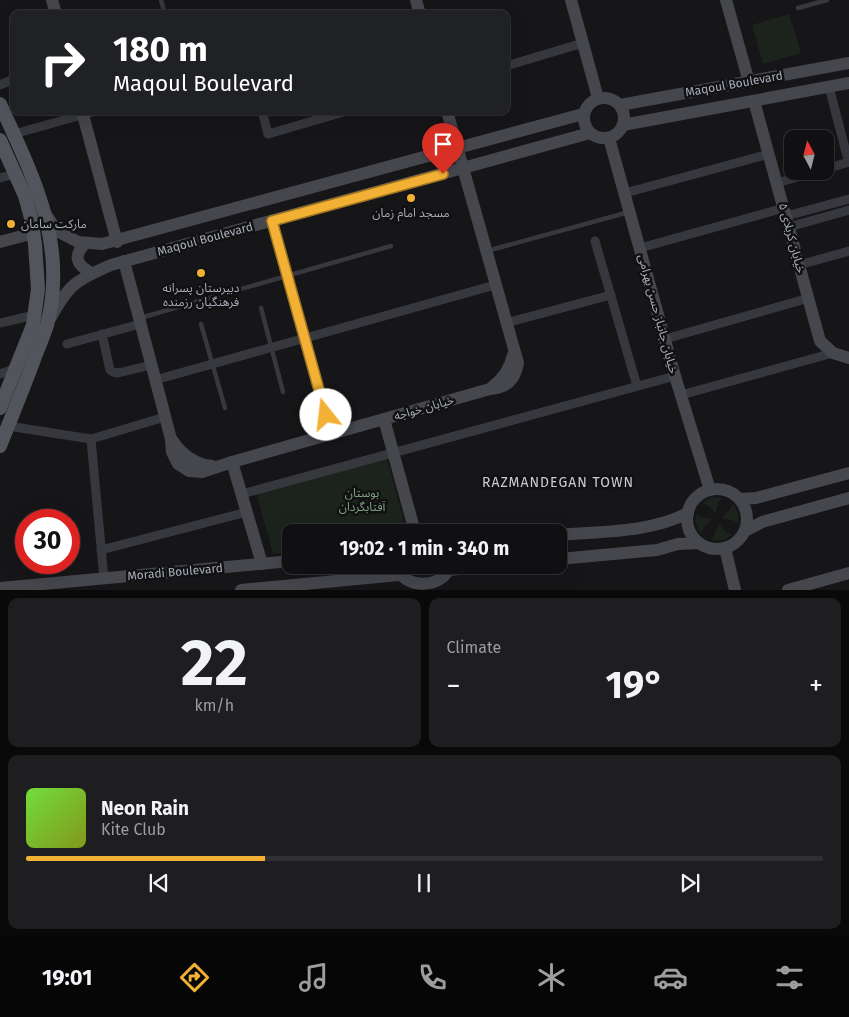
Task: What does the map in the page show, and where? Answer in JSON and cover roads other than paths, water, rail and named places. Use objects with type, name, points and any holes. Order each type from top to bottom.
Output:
[{"type":"main road","points":[[0,104],[28,166],[45,213],[51,236],[54,260],[53,287],[47,325],[0,446]]},
{"type":"main road","points":[[0,140],[25,196],[34,233],[38,289],[33,325],[0,408]]},
{"type":"street","points":[[571,0],[598,98]]},
{"type":"street","points":[[726,0],[749,82]]},
{"type":"street","points":[[510,65],[583,44]]},
{"type":"street","name":"Maqoul Boulevard","points":[[620,105],[849,63]]},
{"type":"street","name":"Maqoul Boulevard","points":[[623,125],[849,83]]},
{"type":"street","points":[[828,87],[848,159],[834,165]]},
{"type":"street","points":[[598,98],[610,98],[620,105],[624,115],[623,125],[615,135],[609,138],[602,138],[590,133],[584,124],[583,114],[591,101],[598,98]]},
{"type":"street","name":"خیابان کربلای ۵","points":[[754,101],[820,341],[833,353]]},
{"type":"street","name":"Maqoul Boulevard","points":[[45,213],[57,230],[78,242],[102,244],[117,242],[583,114]]},
{"type":"street","points":[[14,134],[77,115]]},
{"type":"street","points":[[88,115],[117,242]]},
{"type":"street","points":[[263,115],[268,134],[333,115]]},
{"type":"street","name":"خیابان خواجه","points":[[415,524],[384,419],[506,386],[516,374],[518,363],[448,115]]},
{"type":"street","name":"Maqoul Boulevard","points":[[47,325],[63,296],[83,277],[111,265],[590,133]]},
{"type":"street","name":"خیابان جانباز حسن بهرامی","points":[[609,138],[675,376],[710,490]]},
{"type":"street","points":[[625,193],[769,154]]},
{"type":"street","points":[[0,178],[15,174]]},
{"type":"street","points":[[777,183],[787,180]]},
{"type":"street","points":[[640,248],[786,217],[849,198]]},
{"type":"street","points":[[786,217],[849,210]]},
{"type":"street","points":[[272,221],[332,434]]},
{"type":"street","points":[[0,242],[34,233]]},
{"type":"street","points":[[595,241],[637,386]]},
{"type":"street","points":[[85,243],[78,250],[77,259],[81,267],[91,273]]},
{"type":"street","points":[[799,265],[849,251]]},
{"type":"street","points":[[124,262],[171,439],[172,452],[178,464],[189,471],[202,472],[384,419]]},
{"type":"street","points":[[155,380],[495,285]]},
{"type":"street","points":[[506,323],[611,295]]},
{"type":"street","points":[[665,339],[809,298]]},
{"type":"street","points":[[0,322],[34,314]]},
{"type":"street","points":[[67,344],[139,321]]},
{"type":"street","points":[[102,334],[110,370],[113,372],[118,373],[151,365]]},
{"type":"street","points":[[681,395],[833,353],[849,358]]},
{"type":"street","points":[[0,374],[16,368]]},
{"type":"street","points":[[242,494],[675,376]]},
{"type":"street","points":[[8,426],[92,438],[165,417]]},
{"type":"street","points":[[92,438],[102,550],[103,584]]},
{"type":"street","points":[[232,462],[262,564]]},
{"type":"street","points":[[740,500],[756,498],[849,473]]},
{"type":"street","points":[[723,489],[729,491],[740,500],[746,511],[747,518],[744,531],[736,542],[725,548],[711,548],[699,543],[694,538],[688,526],[688,513],[693,501],[698,496],[710,490],[723,489]]},
{"type":"street","points":[[744,531],[762,522],[849,498]]},
{"type":"street","points":[[102,550],[247,512]]},
{"type":"street","points":[[567,535],[653,527],[672,522],[688,513]]},
{"type":"street","points":[[567,558],[657,550],[678,544],[699,543]]},
{"type":"street","points":[[725,548],[735,590]]},
{"type":"street","name":"Moradi Boulevard","points":[[0,588],[103,584],[282,562]]},
{"type":"street","points":[[788,590],[849,573]]},
{"type":"street","points":[[241,590],[366,574]]},
{"type":"street","points":[[400,574],[409,585],[431,588],[442,581],[446,574]]},
{"type":"lane","points":[[798,8],[827,0]]},
{"type":"lane","points":[[486,251],[630,212]]},
{"type":"lane","points":[[139,321],[391,246]]},
{"type":"lane","points":[[261,308],[284,392]]},
{"type":"lane","points":[[201,324],[225,408]]},
{"type":"place","name":"مسجد امام زمان","points":[[411,198]]},
{"type":"place","name":"مارکت سامان","points":[[11,224]]},
{"type":"place","name":"دبیرستان پسرانه فرهنگیان رزمنده","points":[[201,273]]},
{"type":"district","name":"RAZMANDEGAN TOWN","points":[[558,482]]},
{"type":"park label","name":"بوستان آفتابگردان","points":[[362,500]]}]
